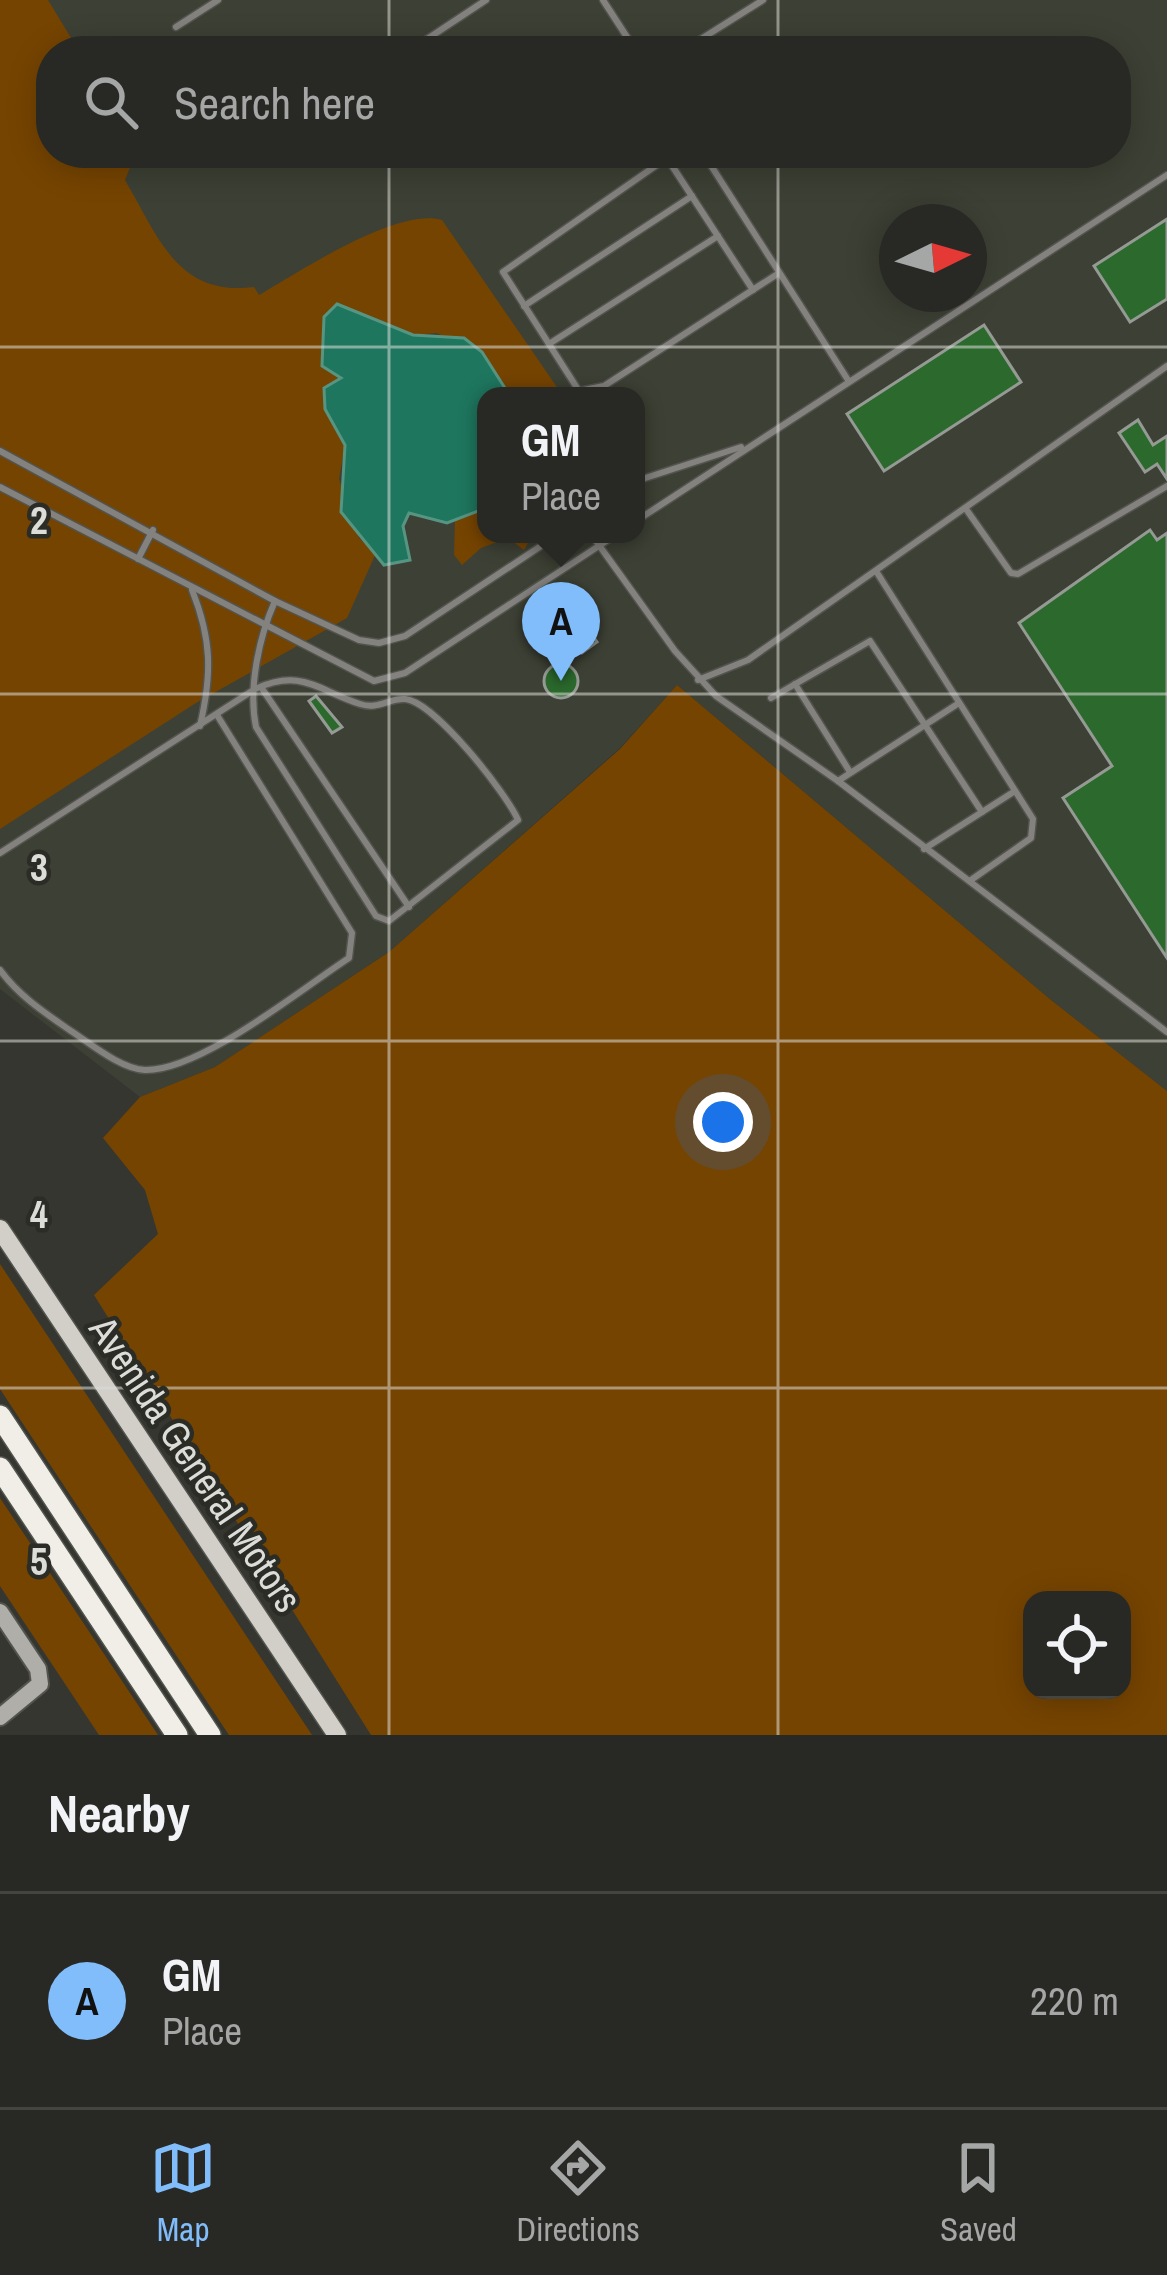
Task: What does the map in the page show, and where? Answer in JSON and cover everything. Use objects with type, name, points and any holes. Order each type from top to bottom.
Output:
[{"type":"highway","points":[[0,1416],[210,1735]]},
{"type":"highway","points":[[0,1468],[177,1735]]},
{"type":"main road","name":"Avenida General Motors","points":[[0,1229],[337,1735]]},
{"type":"street","points":[[0,1612],[38,1669],[40,1684],[0,1717]]},
{"type":"lane","points":[[176,27],[218,0]]},
{"type":"lane","points":[[432,36],[486,0]]},
{"type":"lane","points":[[603,0],[626,36]]},
{"type":"lane","points":[[706,36],[763,0]]},
{"type":"lane","points":[[576,387],[504,270],[653,168]]},
{"type":"lane","points":[[677,168],[753,290]]},
{"type":"lane","points":[[712,168],[848,380]]},
{"type":"lane","points":[[645,515],[1167,175]]},
{"type":"lane","points":[[523,307],[692,196]]},
{"type":"lane","points":[[548,344],[718,236]]},
{"type":"lane","points":[[598,387],[779,273]]},
{"type":"lane","points":[[698,680],[748,660],[1167,366]]},
{"type":"lane","points":[[645,478],[750,443]]},
{"type":"lane","points":[[0,451],[153,530],[275,601],[359,640],[379,643],[405,636],[545,543]]},
{"type":"lane","points":[[966,509],[1011,573],[1018,574],[1167,486]]},
{"type":"lane","points":[[0,487],[374,681],[388,680],[604,543]]},
{"type":"lane","points":[[138,559],[153,530]]},
{"type":"lane","points":[[598,543],[698,680],[971,880],[1167,1032]]},
{"type":"lane","points":[[876,571],[1033,819],[1031,838],[971,880]]},
{"type":"lane","points":[[191,587],[212,650],[200,726]]},
{"type":"lane","points":[[0,853],[258,688],[279,678],[320,685],[376,707],[406,699],[435,715],[518,815],[492,842],[389,921],[376,916],[256,727],[258,688],[264,627],[275,601]]},
{"type":"lane","points":[[771,698],[870,641],[982,812]]},
{"type":"lane","points":[[795,684],[850,773]]},
{"type":"lane","points":[[258,688],[409,908]]},
{"type":"lane","points":[[838,781],[959,703]]},
{"type":"lane","points":[[0,970],[58,1022],[137,1069],[149,1070],[202,1052],[350,958],[352,933],[217,715]]},
{"type":"lane","points":[[924,849],[1015,791]]},
{"type":"shaded area","points":[[0,0],[1167,0],[1167,1091],[1051,1000],[677,685],[620,748],[389,952],[215,1067],[140,1097],[0,989]]},
{"type":"shaded area","points":[[0,0],[48,0],[70,36],[36,36],[36,168],[130,168],[125,180],[173,258],[206,282],[228,288],[254,287],[259,295],[375,232],[400,223],[442,220],[557,387],[504,387],[484,359],[437,333],[413,335],[337,305],[330,313],[322,365],[341,379],[324,389],[325,409],[345,445],[339,479],[359,538],[376,553],[347,618],[196,703],[0,829]]},
{"type":"shaded area","points":[[337,304],[413,335],[464,338],[482,352],[504,387],[477,387],[477,511],[447,523],[409,513],[403,526],[410,560],[384,565],[341,512],[345,445],[325,409],[324,388],[341,378],[322,366],[324,317]]},
{"type":"shaded area","points":[[477,511],[477,543],[494,543],[462,565],[454,555],[455,520]]},
{"type":"shaded area","points":[[677,685],[1051,1000],[1167,1091],[1167,1735],[371,1735],[94,1295],[158,1234],[145,1190],[103,1138],[140,1097],[215,1067],[389,952],[620,749]]},
{"type":"shaded area","points":[[0,1264],[312,1735],[229,1735],[0,1389]]},
{"type":"shaded area","points":[[0,1498],[158,1735],[99,1735],[0,1586]]},
{"type":"building","points":[[1167,219],[1167,299],[1130,322],[1094,266]]},
{"type":"building","points":[[984,325],[1021,382],[884,471],[847,414]]},
{"type":"building","points":[[1138,420],[1153,445],[1167,436],[1167,479],[1157,464],[1145,472],[1119,433]]},
{"type":"building","points":[[1150,530],[1157,540],[1167,533],[1167,958],[1063,798],[1112,766],[1019,623]]},
{"type":"building","points":[[576,612],[597,642],[582,653],[561,623]]},
{"type":"building","points":[[561,664],[573,669],[578,681],[573,693],[561,698],[549,693],[544,681],[549,669]]},
{"type":"building","points":[[316,696],[342,727],[332,733],[309,701]]},
{"type":"place","name":"GM","points":[[561,681]]}]
